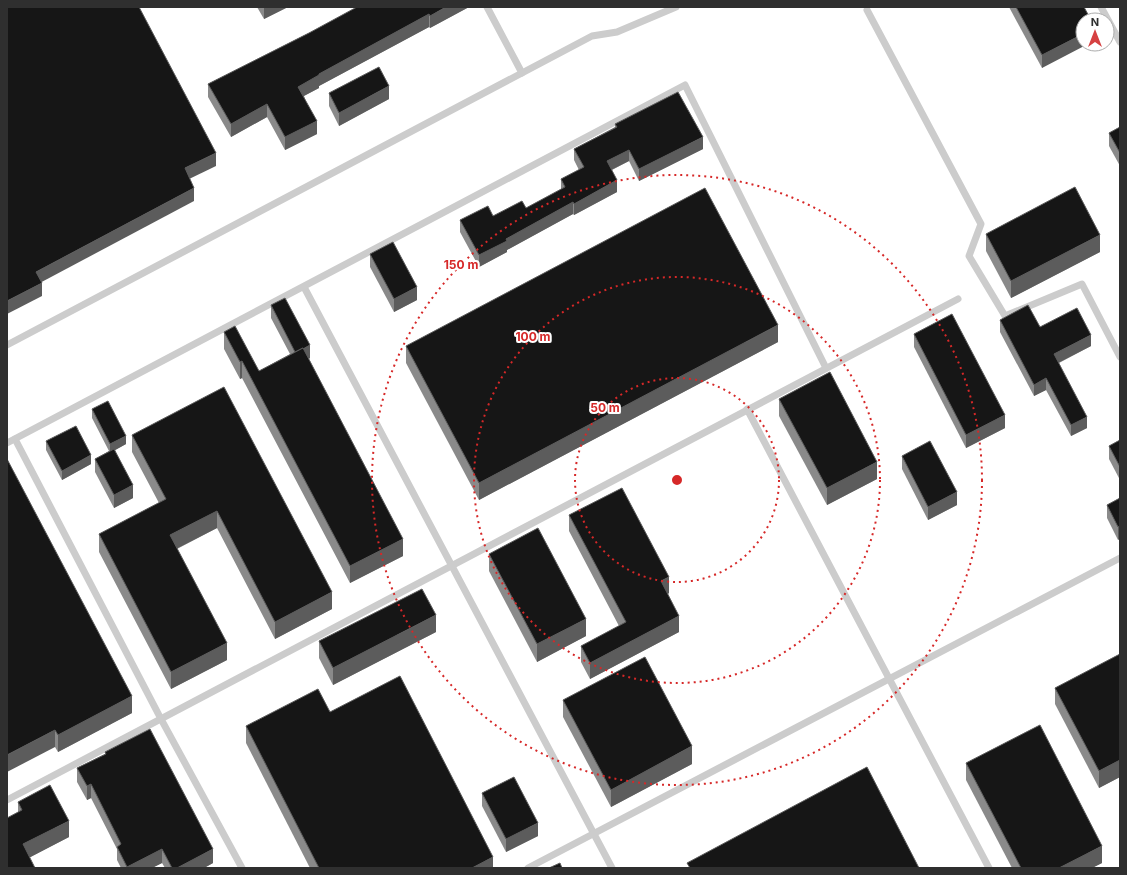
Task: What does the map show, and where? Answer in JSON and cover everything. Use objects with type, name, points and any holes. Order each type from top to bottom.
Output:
[{"type":"lane","points":[[487,7],[522,73]]},
{"type":"lane","points":[[7,345],[592,36],[617,32],[676,7]]},
{"type":"lane","points":[[1101,7],[1120,42]]},
{"type":"lane","points":[[867,10],[981,224],[969,256],[1005,316],[1082,284],[1120,357]]},
{"type":"lane","points":[[7,443],[685,86],[826,368]]},
{"type":"lane","points":[[304,287],[612,868]]},
{"type":"lane","points":[[7,800],[958,299]]},
{"type":"lane","points":[[747,409],[989,868]]},
{"type":"lane","points":[[15,438],[161,719],[242,868]]},
{"type":"lane","points":[[528,868],[1120,558]]},
{"type":"building","points":[[7,7],[139,7],[216,153],[185,168],[194,188],[36,272],[42,283],[7,301]]},
{"type":"building","points":[[357,7],[446,7],[430,16],[429,14],[298,87],[317,121],[285,137],[267,104],[231,124],[208,84]]},
{"type":"building","points":[[1016,7],[1084,7],[1087,12],[1075,12],[1075,38],[1042,55]]},
{"type":"building","points":[[379,67],[389,86],[339,113],[329,93]]},
{"type":"building","points":[[678,92],[703,137],[639,169],[629,150],[607,161],[617,180],[574,204],[573,202],[506,239],[507,241],[479,255],[460,220],[488,206],[493,216],[522,201],[526,208],[565,187],[561,179],[584,167],[574,149],[617,127],[615,124]]},
{"type":"building","points":[[1120,127],[1120,153],[1109,133]]},
{"type":"building","points":[[1075,187],[1100,235],[1011,281],[986,234]]},
{"type":"building","points":[[705,188],[778,325],[479,483],[406,346]]},
{"type":"building","points":[[393,242],[417,287],[394,299],[370,254]]},
{"type":"building","points":[[285,298],[310,345],[295,352],[271,305]]},
{"type":"building","points":[[1028,305],[1040,327],[1077,308],[1091,335],[1054,354],[1087,417],[1071,425],[1046,378],[1034,385],[1000,320]]},
{"type":"building","points":[[952,314],[1005,415],[966,435],[914,334]]},
{"type":"building","points":[[235,326],[259,371],[303,348],[403,539],[350,566],[242,361],[240,362],[224,332]]},
{"type":"building","points":[[830,372],[877,462],[827,488],[779,399]]},
{"type":"building","points":[[224,387],[332,592],[275,622],[217,511],[170,535],[227,643],[171,672],[99,534],[166,499],[132,435]]},
{"type":"building","points":[[108,401],[126,436],[110,444],[92,409]]},
{"type":"building","points":[[76,426],[91,455],[62,471],[46,441]]},
{"type":"building","points":[[1120,440],[1120,467],[1109,446]]},
{"type":"building","points":[[930,441],[957,492],[928,507],[902,456]]},
{"type":"building","points":[[114,449],[133,485],[114,495],[95,459]]},
{"type":"building","points":[[7,459],[132,696],[58,735],[55,730],[7,755]]},
{"type":"building","points":[[622,488],[669,577],[661,581],[679,616],[590,663],[581,646],[626,622],[569,515]]},
{"type":"building","points":[[1120,498],[1120,526],[1118,527],[1107,505]]},
{"type":"building","points":[[538,528],[586,619],[537,644],[489,554]]},
{"type":"building","points":[[422,589],[436,615],[333,668],[319,641]]},
{"type":"building","points":[[1120,654],[1120,760],[1099,771],[1055,688]]},
{"type":"building","points":[[645,657],[692,746],[611,790],[563,700]]},
{"type":"building","points":[[400,676],[493,857],[472,868],[319,868],[246,726],[318,689],[330,712]]},
{"type":"building","points":[[1040,725],[1102,846],[1059,868],[1021,868],[966,763]]},
{"type":"building","points":[[150,729],[213,849],[177,868],[172,868],[162,849],[127,867],[117,847],[121,844],[91,784],[87,786],[77,768],[106,754],[105,752]]},
{"type":"building","points":[[867,767],[919,868],[690,868],[687,863]]},
{"type":"building","points":[[514,777],[538,823],[506,839],[482,793]]},
{"type":"building","points":[[50,785],[69,821],[23,844],[35,868],[7,868],[7,818],[22,810],[18,802]]},
{"type":"building","points":[[560,863],[562,868],[549,868]]}]
